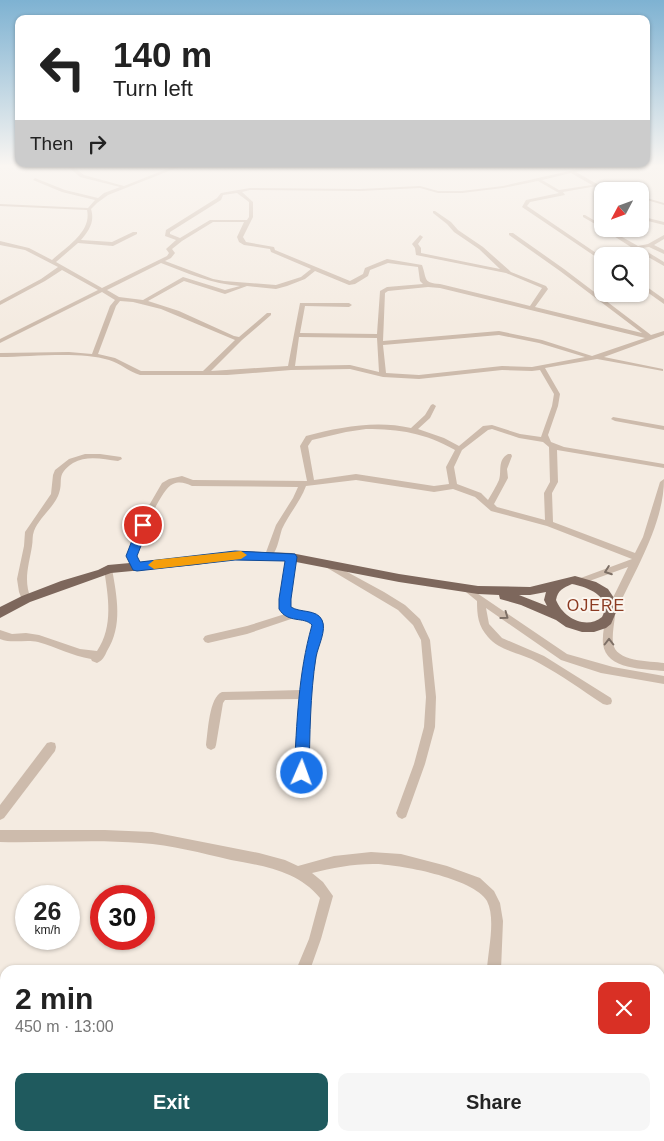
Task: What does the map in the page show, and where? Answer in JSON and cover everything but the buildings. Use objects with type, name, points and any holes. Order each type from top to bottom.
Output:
[{"type":"main road","points":[[0,613],[26,599],[65,584],[102,573],[108,569],[235,555],[291,557],[400,578],[465,588],[480,594],[524,601],[546,610],[570,624],[590,628],[599,626],[611,613],[606,595],[599,589],[581,581],[572,580],[530,591],[480,594]]},
{"type":"main road","points":[[556,585],[552,591],[551,605],[562,619]]},
{"type":"street","points":[[53,262],[76,241],[91,224],[92,218]]},
{"type":"street","points":[[180,240],[166,234],[189,218]]},
{"type":"street","points":[[251,218],[240,237],[241,241],[272,248],[273,251],[351,284],[366,275],[367,269],[387,261],[420,266],[423,281],[428,285]]},
{"type":"street","points":[[442,218],[456,232],[481,248],[509,273]]},
{"type":"street","points":[[542,218],[594,253]]},
{"type":"street","points":[[649,219],[664,224]]},
{"type":"street","points":[[0,341],[161,262],[172,254],[169,249],[180,240],[212,221],[247,222]]},
{"type":"street","points":[[76,241],[113,244],[135,233]]},
{"type":"street","points":[[511,234],[650,337]]},
{"type":"street","points":[[420,237],[415,244],[418,248],[418,254],[509,273],[544,286],[545,289],[531,309]]},
{"type":"street","points":[[641,247],[650,245],[664,237]]},
{"type":"street","points":[[620,238],[634,247]]},
{"type":"street","points":[[0,243],[27,249],[118,299],[144,301],[170,309],[233,338],[240,339]]},
{"type":"street","points":[[650,245],[664,252]]},
{"type":"street","points":[[649,255],[664,264]]},
{"type":"street","points":[[161,262],[192,274],[224,283],[276,287],[303,278],[315,268]]},
{"type":"street","points":[[0,303],[43,280],[62,267]]},
{"type":"street","points":[[144,301],[192,274]]},
{"type":"street","points":[[183,279],[225,292],[250,284]]},
{"type":"street","points":[[383,375],[380,340],[382,292],[428,285],[440,286],[650,337]]},
{"type":"street","points":[[649,291],[664,302]]},
{"type":"street","points":[[94,356],[113,306],[118,299]]},
{"type":"street","points":[[291,368],[302,304],[349,305]]},
{"type":"street","points":[[205,373],[269,314]]},
{"type":"street","points":[[296,335],[380,340],[499,333],[540,341],[595,357],[661,370]]},
{"type":"street","points":[[0,355],[94,356],[116,360],[124,367],[140,373],[227,374],[291,368],[350,367],[383,375],[432,376],[502,368],[542,368],[595,357],[664,333]]},
{"type":"street","points":[[542,368],[557,394],[555,406],[544,435],[545,440]]},
{"type":"street","points":[[414,429],[428,416],[433,406]]},
{"type":"street","points":[[615,419],[664,428]]},
{"type":"street","points":[[269,555],[279,526],[307,484],[304,451],[309,438],[381,427],[414,429],[441,439],[459,449]]},
{"type":"street","points":[[453,486],[450,467],[459,449],[489,427],[519,436],[545,440],[553,447],[664,466]]},
{"type":"street","points":[[549,524],[548,493],[554,482],[553,447]]},
{"type":"street","points":[[26,599],[21,589],[21,568],[28,544],[28,535],[34,524],[53,500],[58,485],[58,472],[70,462],[83,455],[118,459]]},
{"type":"street","points":[[489,506],[504,478],[503,469],[508,456]]},
{"type":"street","points":[[137,567],[132,556],[148,514],[165,485],[182,479],[192,483],[307,484],[356,477],[434,489],[453,486],[478,495],[489,506],[508,514],[549,524],[636,559]]},
{"type":"street","points":[[664,482],[647,537],[611,613],[608,646],[614,657],[632,663],[664,667]]},
{"type":"street","points":[[291,557],[285,609],[293,615]]},
{"type":"street","points":[[581,581],[636,559]]},
{"type":"street","points":[[327,564],[340,574],[366,585],[391,600],[411,616],[424,630],[431,694],[431,716],[419,765],[402,813]]},
{"type":"street","points":[[0,634],[9,639],[30,637],[62,646],[71,652],[86,656],[98,655],[95,658],[97,659],[112,632],[114,612],[108,569]]},
{"type":"street","points":[[480,594],[532,635],[564,657],[581,664],[664,680]]},
{"type":"street","points":[[480,594],[485,627],[492,635],[508,647],[530,653],[606,701]]},
{"type":"street","points":[[208,639],[247,630],[293,615],[316,620],[318,625],[310,655],[305,694],[302,773]]},
{"type":"street","points":[[530,653],[532,635]]},
{"type":"street","points":[[211,745],[218,702],[222,696],[305,694]]},
{"type":"street","points":[[0,814],[51,747]]},
{"type":"street","points":[[0,836],[111,835],[167,839],[300,871],[322,888],[327,896],[315,939],[304,965]]},
{"type":"street","points":[[300,871],[328,862],[393,859],[457,874],[479,884],[489,894],[495,907],[494,965]]},
{"type":"slow traffic","points":[[154,565],[241,555]]},
{"type":"district","name":"OJERE","points":[[596,605]]},
{"type":"route","points":[[143,525],[132,556],[137,567],[235,555],[291,557],[285,609],[293,615],[312,618],[316,620],[318,625],[310,655],[305,694],[302,773]]}]
